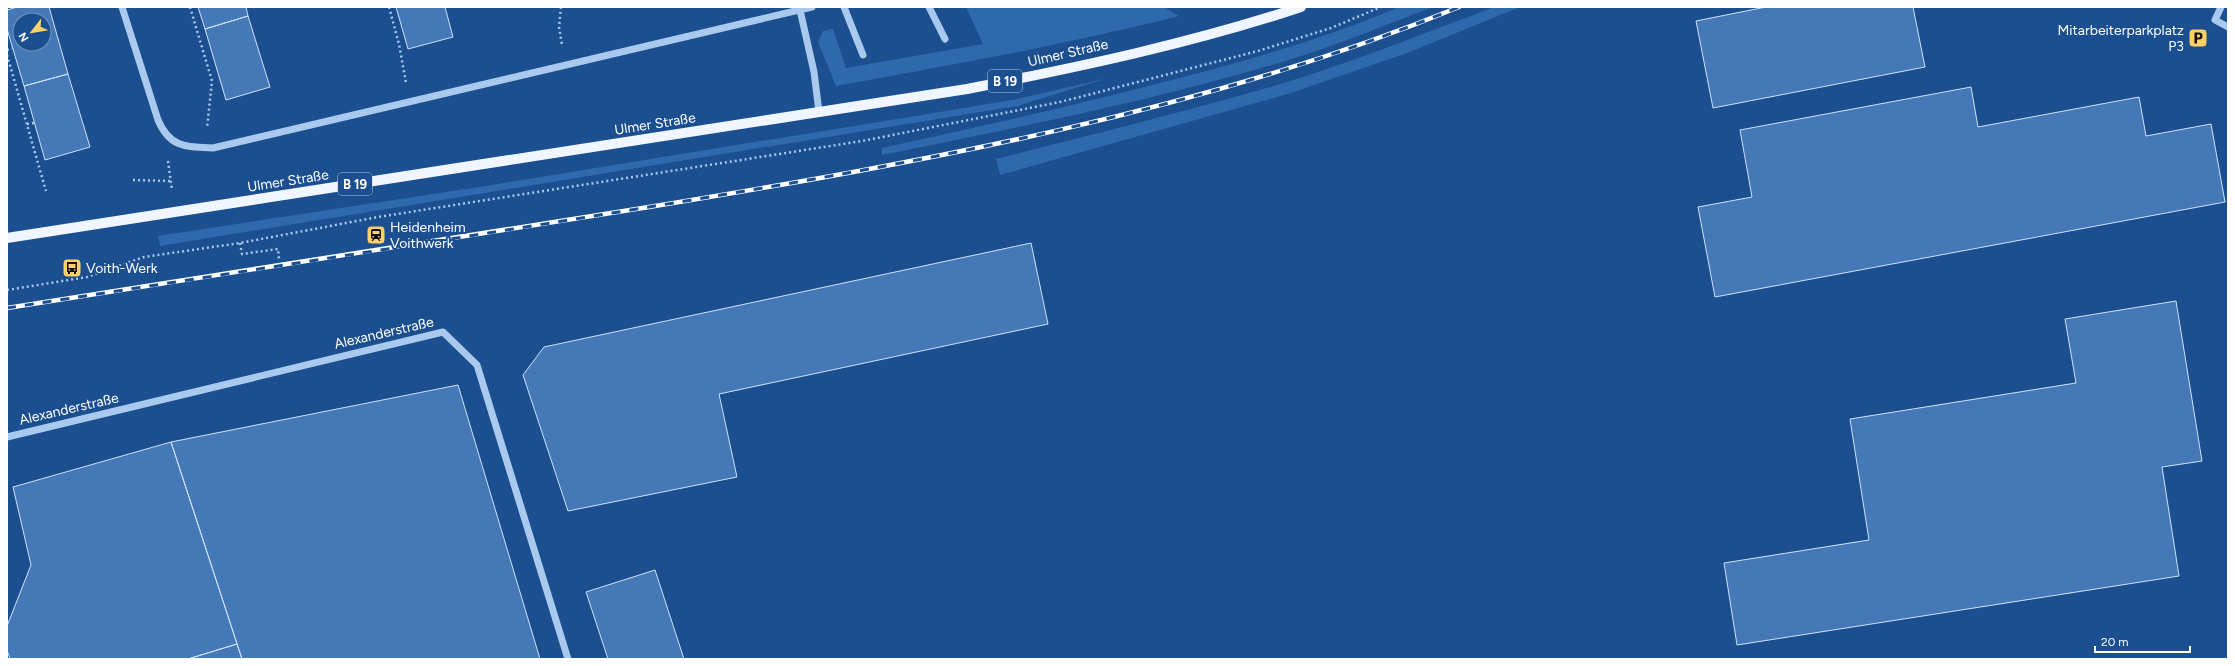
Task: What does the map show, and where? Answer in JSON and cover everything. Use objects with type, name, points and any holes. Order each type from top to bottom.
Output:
[{"type":"main road","name":"Ulmer Straße","points":[[7,238],[819,112],[1024,78],[1194,39],[1301,7]]},
{"type":"lane","points":[[122,7],[158,120],[164,132],[173,142],[185,146],[207,148],[226,147],[812,7]]},
{"type":"lane","points":[[844,7],[863,55]]},
{"type":"lane","points":[[929,7],[945,39]]},
{"type":"lane","points":[[2221,7],[2215,20],[2228,26]]},
{"type":"lane","points":[[800,10],[813,64],[819,112]]},
{"type":"lane","name":"Alexanderstraße","points":[[8,437],[443,332],[476,365],[568,659]]},
{"type":"path","points":[[190,7],[212,81],[206,134],[207,148]]},
{"type":"path","points":[[389,7],[404,67],[407,103]]},
{"type":"path","points":[[561,7],[559,27],[566,66]]},
{"type":"path","points":[[7,290],[86,277],[144,256],[240,243],[378,217],[862,141],[1060,102],[1258,51],[1332,28],[1381,7]]},
{"type":"path","points":[[7,55],[46,191]]},
{"type":"path","points":[[27,124],[34,123]]},
{"type":"path","points":[[132,180],[170,181],[168,165]]},
{"type":"path","points":[[240,243],[242,254],[278,249],[279,259]]},
{"type":"shaded area","points":[[966,7],[1164,7],[1179,16],[1051,45],[836,86],[818,42],[823,31],[833,29],[846,68],[983,44]]},
{"type":"shaded area","points":[[1399,7],[1433,7],[1320,50],[1233,76],[1083,113],[882,155],[882,148],[1091,100],[1251,58],[1341,30]]},
{"type":"shaded area","points":[[1494,7],[1520,7],[1407,53],[1288,94],[1000,175],[996,159],[1172,114],[1277,85],[1359,58]]},
{"type":"shaded area","points":[[1108,78],[1017,106],[160,246],[158,236],[479,187],[958,109],[1017,99]]},
{"type":"building","points":[[17,7],[49,7],[50,12],[12,12],[12,46],[7,29],[7,10]]},
{"type":"building","points":[[198,7],[246,7],[248,16],[205,29]]},
{"type":"building","points":[[396,7],[445,7],[453,37],[408,49]]},
{"type":"building","points":[[1766,7],[1913,7],[1925,67],[1713,108],[1696,21]]},
{"type":"building","points":[[248,16],[270,87],[226,100],[205,29]]},
{"type":"building","points":[[52,18],[68,74],[24,86],[14,52],[52,52]]},
{"type":"building","points":[[68,74],[90,147],[45,160],[24,86]]},
{"type":"building","points":[[1971,87],[1978,127],[2139,97],[2146,136],[2211,124],[2225,202],[1715,297],[1698,207],[1752,197],[1740,130]]},
{"type":"building","points":[[1031,243],[1048,324],[719,394],[737,477],[568,511],[523,375],[544,347]]},
{"type":"building","points":[[2176,301],[2202,461],[2162,467],[2179,576],[1737,645],[1724,563],[1869,540],[1850,419],[2076,383],[2065,319]]},
{"type":"building","points":[[458,385],[540,659],[242,659],[171,442]]},
{"type":"building","points":[[171,442],[237,644],[188,659],[10,659],[7,650],[7,626],[31,565],[13,487]]},
{"type":"building","points":[[655,570],[684,659],[608,659],[586,592]]},
{"type":"building","points":[[237,644],[242,659],[188,659]]},
{"type":"railway","points":[[7,308],[649,207],[855,172],[957,152],[1060,130],[1161,105],[1262,77],[1361,44],[1459,7]]},
{"type":"place","name":"Mitarbeiterparkplatz P3","points":[[2198,38]]},
{"type":"place","name":"Heidenheim Voithwerk","points":[[376,235]]},
{"type":"place","name":"Voith-Werk","points":[[72,268]]}]
